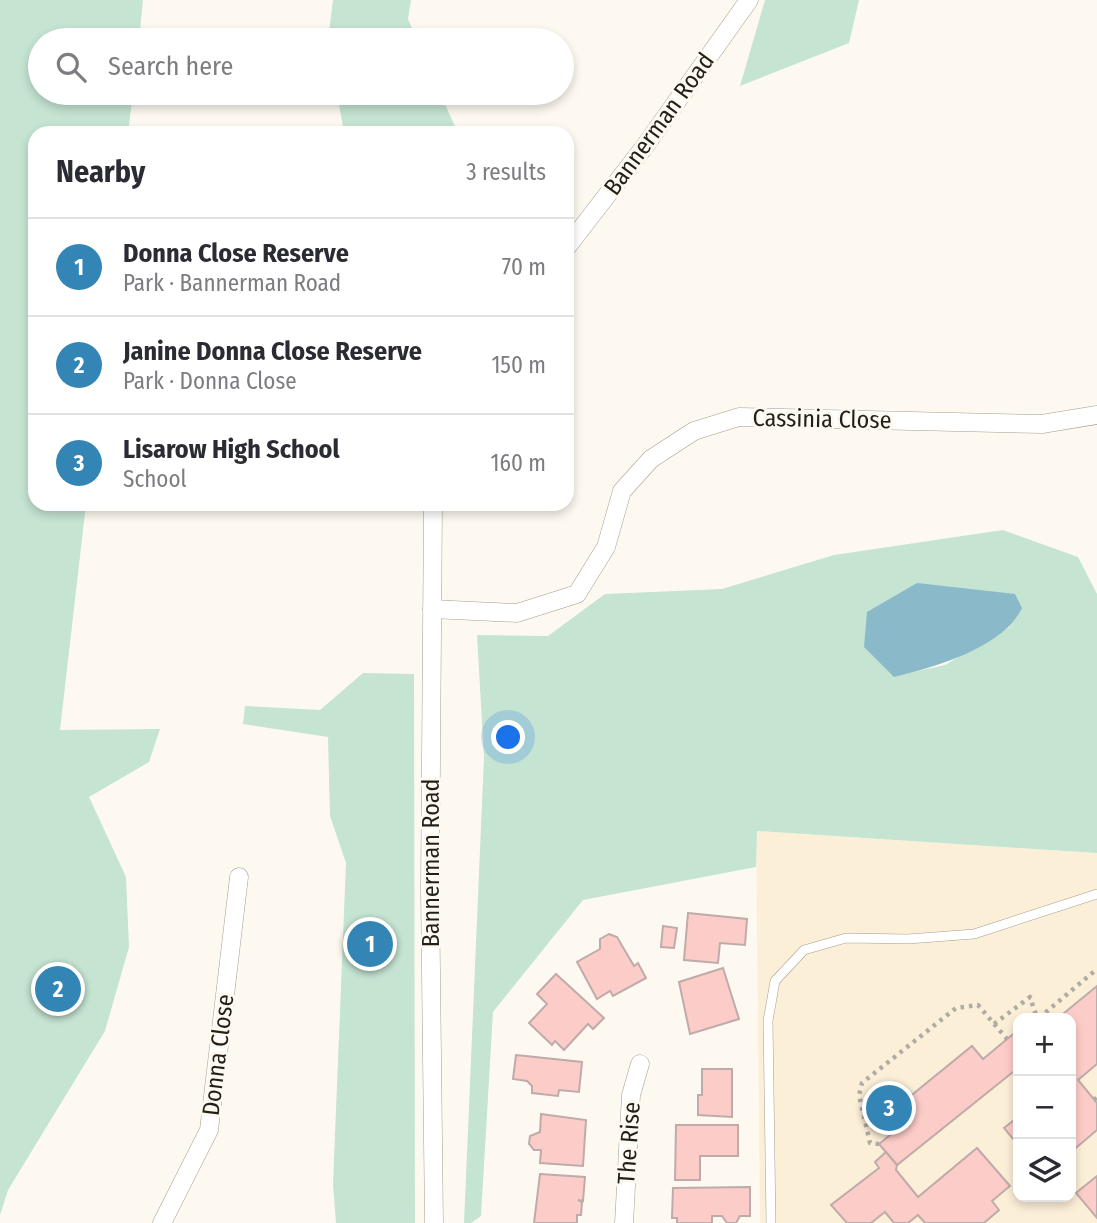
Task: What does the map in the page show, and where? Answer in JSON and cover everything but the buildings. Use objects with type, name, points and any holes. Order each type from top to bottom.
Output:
[{"type":"street","name":"Bannerman Road","points":[[574,238],[645,146],[749,0]]},
{"type":"street","name":"Cassinia Close","points":[[432,609],[517,613],[576,594],[606,547],[622,491],[651,459],[694,431],[739,417],[1042,424],[1097,415]]},
{"type":"street","name":"Bannerman Road","points":[[433,511],[430,889],[434,1223]]},
{"type":"street","name":"Donna Close","points":[[162,1223],[209,1130],[239,877]]},
{"type":"street","name":"The Rise","points":[[624,1223],[631,1095],[640,1064]]},
{"type":"lane","points":[[771,1223],[768,1021],[775,981],[804,950],[846,938],[908,939],[974,934],[1097,894]]},
{"type":"path","points":[[1044,1013],[1097,969]]},
{"type":"path","points":[[995,1024],[1030,996],[1036,1013]]},
{"type":"path","points":[[879,1144],[870,1143],[859,1096],[862,1083],[956,1008],[978,1005],[1007,1039]]},
{"type":"shaded area","points":[[756,831],[1097,853],[1097,1223],[760,1223]]},
{"type":"green space","points":[[0,0],[143,0],[140,28],[28,28],[28,105],[132,105],[129,126],[28,126],[28,511],[85,511],[60,730],[160,729],[149,762],[89,797],[126,877],[129,947],[105,1031],[8,1190],[0,1215]]},
{"type":"green space","points":[[333,0],[411,0],[408,19],[412,28],[330,28]]},
{"type":"green space","points":[[765,0],[859,0],[849,43],[740,86]]},
{"type":"green space","points":[[339,105],[445,105],[455,126],[343,126]]},
{"type":"green space","points":[[1003,530],[1078,557],[1097,594],[1097,853],[757,831],[756,867],[583,900],[493,1012],[481,1216],[471,1223],[464,1223],[484,757],[477,635],[548,636],[605,594],[722,589],[834,555]],"holes":[[[1013,625],[945,665],[894,676]]]},
{"type":"green space","points":[[363,673],[414,674],[415,1223],[336,1223],[333,1184],[346,863],[330,816],[328,737],[243,724],[245,706],[320,710]]},
{"type":"water","points":[[917,583],[1015,594],[1022,608],[1013,622],[984,645],[929,668],[894,677],[864,647],[867,612]]},
{"type":"place","name":"Donna Close Reserve","points":[[370,944]]},
{"type":"place","name":"Janine Donna Close Reserve","points":[[58,989]]},
{"type":"place","name":"Lisarow High School","points":[[889,1108]]}]
